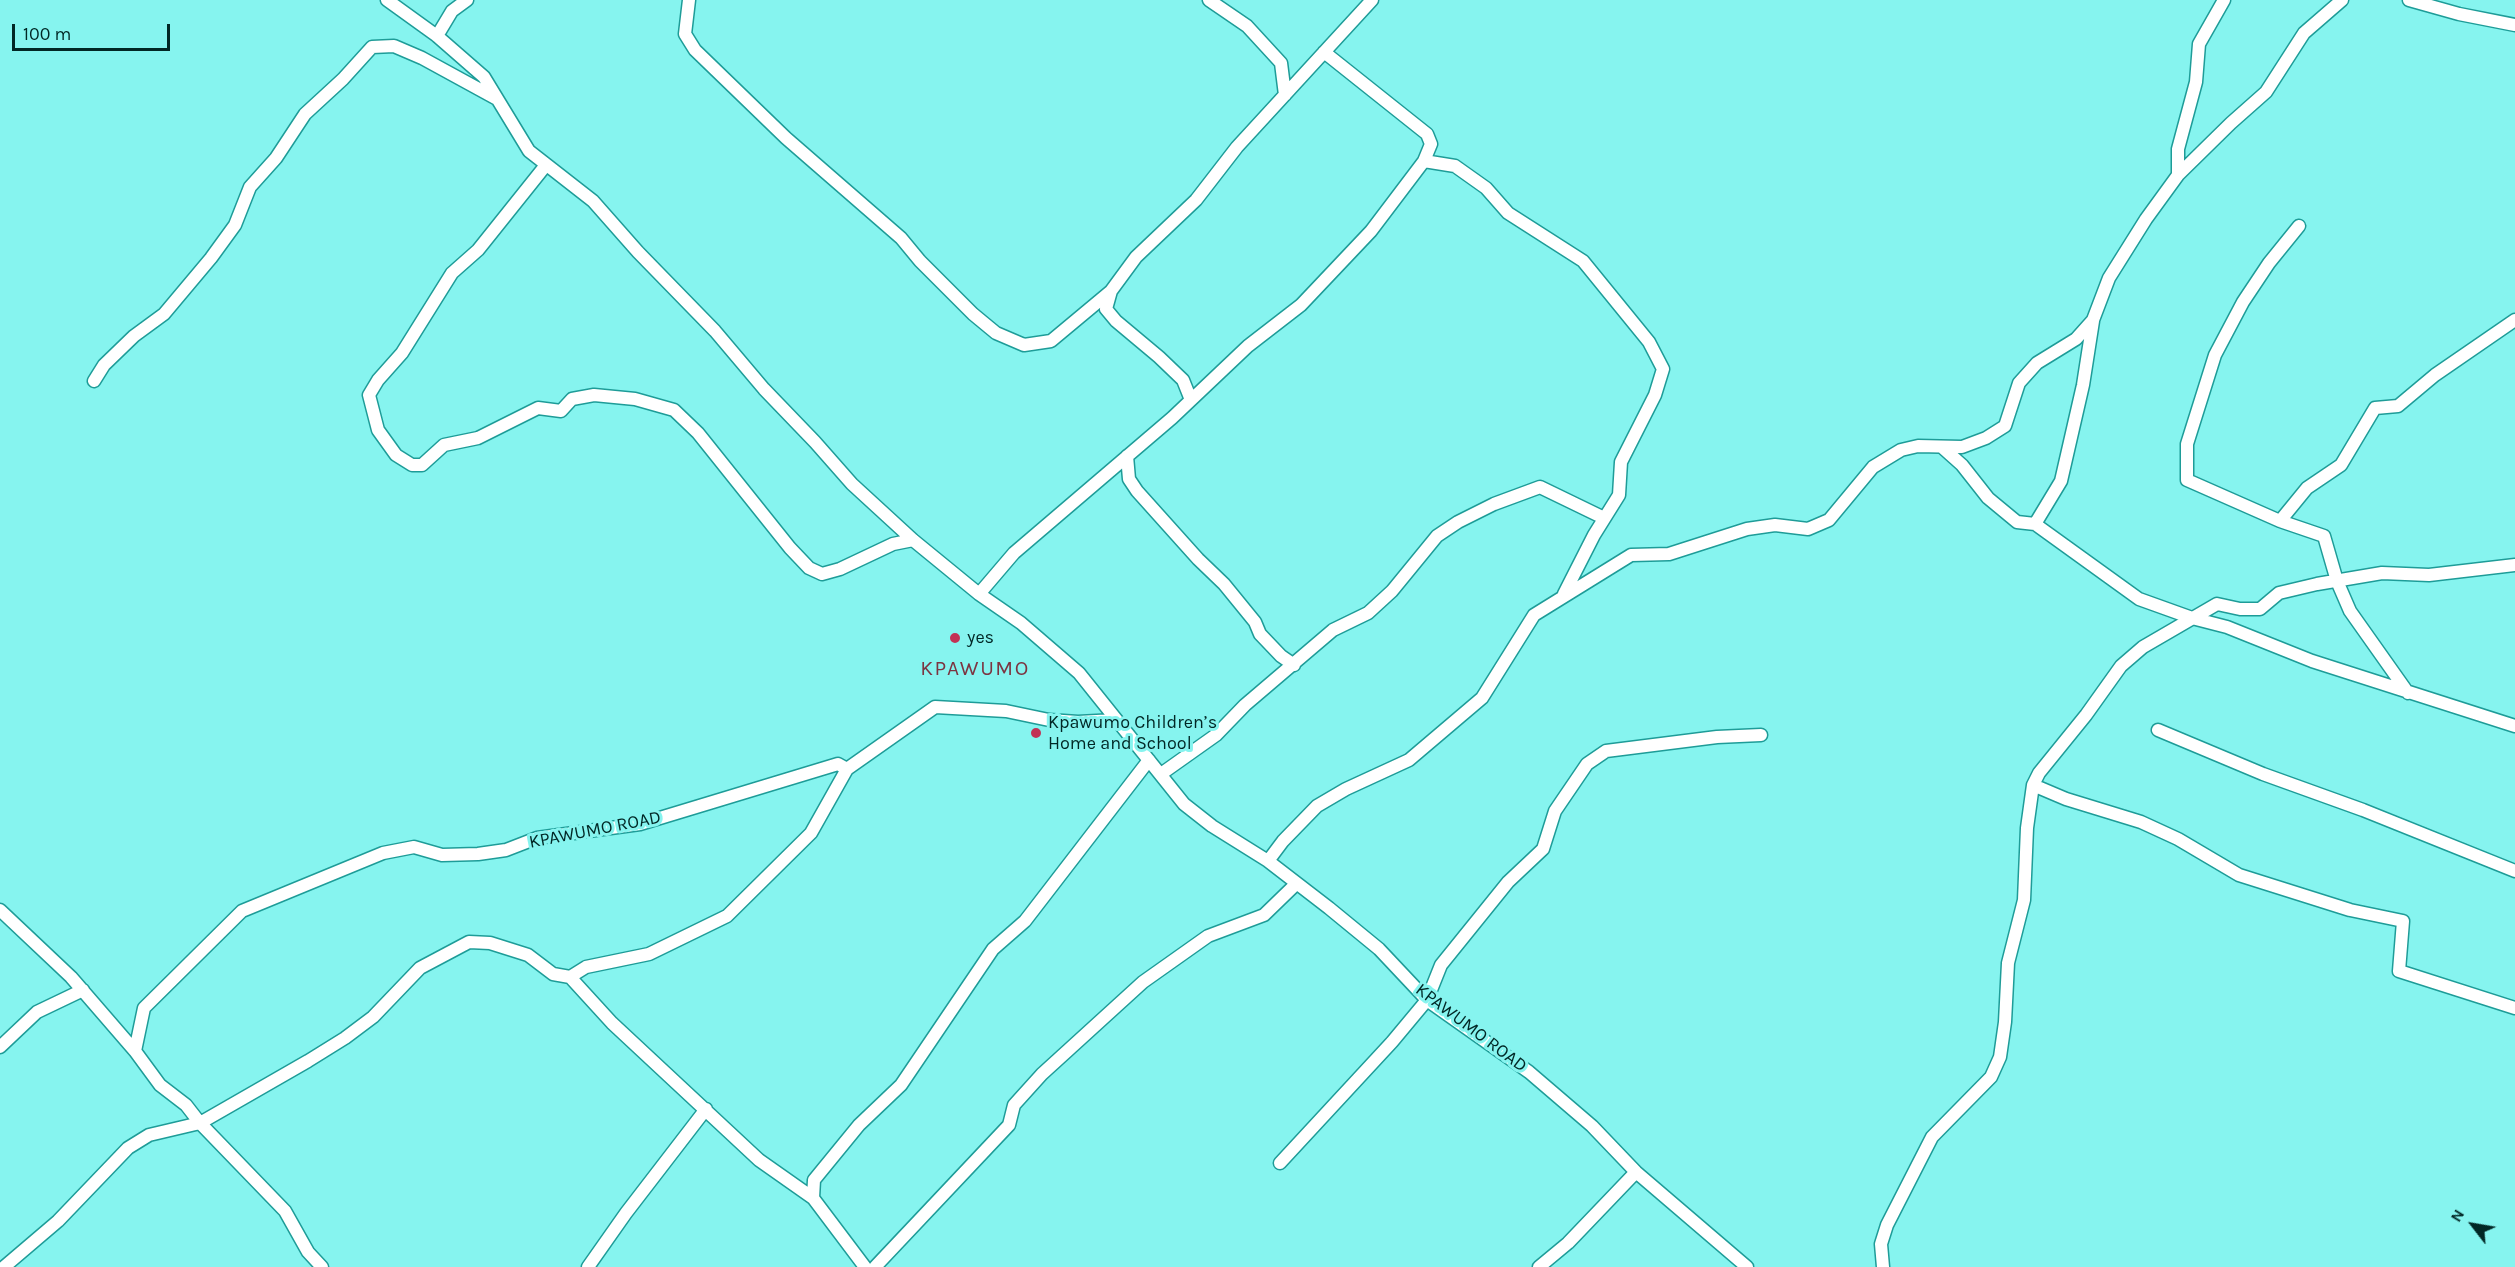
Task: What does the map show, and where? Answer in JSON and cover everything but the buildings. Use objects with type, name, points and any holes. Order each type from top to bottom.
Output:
[{"type":"street","name":"KPAWUMO ROAD","points":[[387,0],[436,36],[484,77],[529,152],[593,201],[638,252],[715,331],[764,389],[852,484],[913,540],[979,594],[1021,623],[1079,673],[1184,804],[1212,826],[1268,861],[1379,949],[1428,999],[1529,1072],[1592,1126],[1636,1172],[1747,1267]]},
{"type":"street","points":[[436,36],[452,11],[467,0]]},
{"type":"street","points":[[689,0],[685,34],[695,50],[786,138],[901,238],[973,314],[996,333],[1024,345],[1051,341],[1111,291],[1136,257],[1196,200],[1237,147],[1371,0]]},
{"type":"street","points":[[1209,0],[1248,26],[1281,63],[1285,95]]},
{"type":"street","points":[[2178,176],[2178,149],[2196,82],[2199,44],[2224,0]]},
{"type":"street","points":[[2035,524],[2061,481],[2083,385],[2093,320],[2109,278],[2146,219],[2178,176],[2266,92],[2304,33],[2342,0]]},
{"type":"street","points":[[2409,0],[2459,14],[2515,25]]},
{"type":"street","points":[[94,381],[104,365],[134,336],[164,314],[211,258],[235,225],[250,187],[276,158],[305,114],[372,48],[394,46],[422,58],[498,100]]},
{"type":"street","points":[[979,594],[1014,553],[1191,400],[1248,346],[1301,304],[1371,231],[1424,161],[1431,144],[1427,134],[1324,52]]},
{"type":"street","points":[[1424,161],[1455,166],[1486,188],[1508,213],[1583,261],[1649,342],[1663,369],[1655,395],[1621,462],[1619,495],[1604,518],[1563,596]]},
{"type":"street","points":[[546,165],[477,250],[452,273],[402,353],[378,380],[369,395],[378,430],[396,455],[412,465],[422,465],[444,445],[478,438],[538,408],[561,411],[572,399],[594,394],[636,399],[674,410],[698,433],[808,568],[822,574],[840,569],[892,544],[913,540]]},
{"type":"street","points":[[2299,226],[2269,263],[2243,302],[2215,355],[2187,444],[2187,480],[2280,521],[2324,536],[2337,581],[2350,611],[2408,693]]},
{"type":"street","points":[[1111,291],[1107,309],[1116,321],[1160,357],[1183,380],[1191,400]]},
{"type":"street","points":[[1268,861],[1283,841],[1317,806],[1346,789],[1410,760],[1482,698],[1534,615],[1631,555],[1669,554],[1747,529],[1774,525],[1808,529],[1829,520],[1873,466],[1901,450],[1918,446],[1962,447],[1986,438],[2005,426],[2019,382],[2037,363],[2076,339],[2093,320]]},
{"type":"street","points":[[2280,521],[2307,488],[2341,465],[2375,408],[2398,406],[2435,375],[2515,320]]},
{"type":"street","points":[[1943,448],[1962,465],[1988,498],[2017,522],[2035,524],[2139,599],[2192,618],[2227,627],[2312,661],[2515,726]]},
{"type":"street","points":[[1127,456],[1129,479],[1137,491],[1198,559],[1224,584],[1255,622],[1260,634],[1281,656],[1294,665]]},
{"type":"street","points":[[1161,774],[1216,735],[1245,705],[1333,630],[1368,613],[1392,591],[1437,536],[1458,522],[1494,504],[1540,487],[1604,518]]},
{"type":"street","points":[[1883,1267],[1881,1244],[1887,1225],[1932,1137],[1991,1077],[2000,1057],[2005,1022],[2008,963],[2024,900],[2027,828],[2033,785],[2039,773],[2086,715],[2121,666],[2143,647],[2217,604],[2240,609],[2260,609],[2279,593],[2382,573],[2429,575],[2515,564]]},
{"type":"street","points":[[570,977],[586,967],[649,954],[727,916],[811,833],[847,769],[935,707],[1006,711],[1049,720],[1078,722],[1115,720]]},
{"type":"street","points":[[2158,730],[2263,774],[2363,810],[2515,871]]},
{"type":"street","points":[[1280,1163],[1392,1042],[1428,999],[1441,965],[1508,882],[1543,849],[1555,811],[1587,764],[1606,751],[1717,737],[1761,735]]},
{"type":"street","points":[[813,1198],[814,1180],[859,1125],[901,1085],[993,949],[1025,921],[1149,760]]},
{"type":"street","name":"KPAWUMO ROAD","points":[[135,1051],[144,1008],[242,910],[350,866],[383,854],[414,847],[442,855],[478,854],[506,850],[537,838],[640,824],[838,764],[847,769]]},
{"type":"street","points":[[2033,785],[2066,799],[2141,822],[2178,839],[2239,875],[2350,910],[2403,921],[2399,971],[2515,1008]]},
{"type":"street","points":[[875,1267],[1009,1125],[1014,1106],[1042,1074],[1143,981],[1208,936],[1264,915],[1296,884]]},
{"type":"street","points":[[0,910],[83,990],[135,1051],[160,1085],[186,1105],[200,1123],[285,1211],[308,1252],[322,1267]]},
{"type":"street","points":[[4,1267],[58,1221],[128,1148],[149,1135],[200,1123],[345,1038],[373,1017],[420,968],[469,942],[490,943],[528,955],[553,974],[570,977],[612,1023],[759,1160],[813,1198],[865,1267]]},
{"type":"street","points":[[0,1047],[37,1012],[83,990]]},
{"type":"street","points":[[588,1267],[626,1213],[706,1109]]},
{"type":"street","points":[[1539,1267],[1568,1243],[1636,1172]]},
{"type":"place","name":"yes","points":[[955,638]]},
{"type":"place","name":"Kpawumo Children’s Home and School","points":[[1036,733]]},
{"type":"district","name":"KPAWUMO","points":[[975,669]]}]
